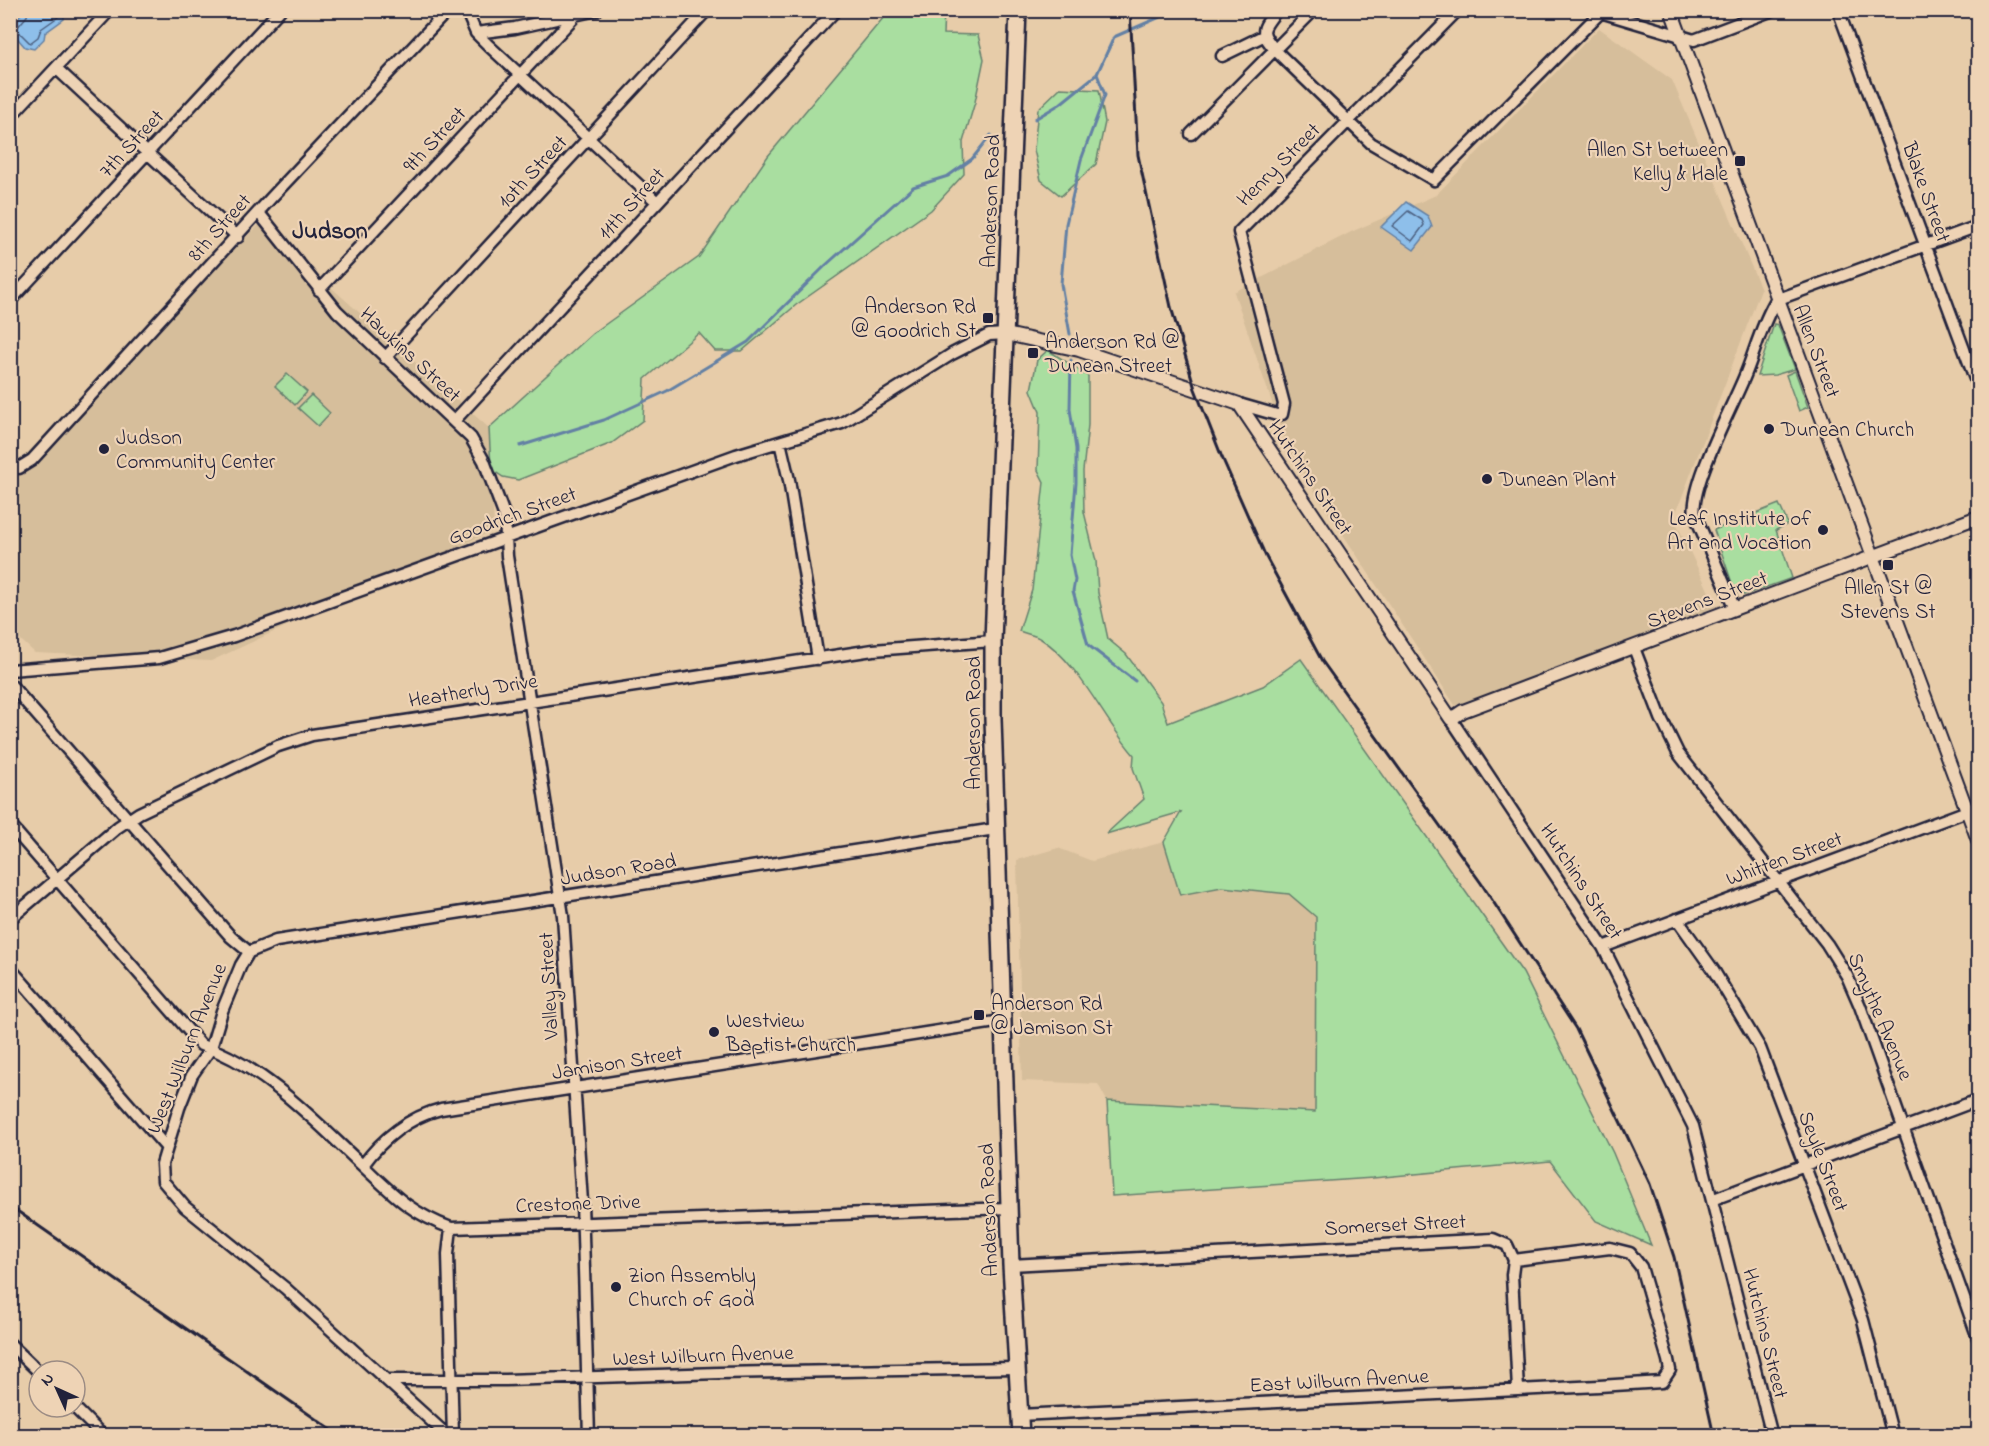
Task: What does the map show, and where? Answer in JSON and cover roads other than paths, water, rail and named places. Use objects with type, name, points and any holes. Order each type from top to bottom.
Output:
[{"type":"main road","name":"Anderson Road","points":[[1018,10],[993,641],[995,830],[1011,1265],[1021,1436]]},
{"type":"street","points":[[10,117],[110,10]]},
{"type":"street","name":"7th Street","points":[[10,301],[280,10]]},
{"type":"street","name":"8th Street","points":[[15,466],[32,460],[448,10]]},
{"type":"street","points":[[466,10],[476,33],[657,202]]},
{"type":"street","name":"10th Street","points":[[386,358],[707,10]]},
{"type":"street","name":"11th Street","points":[[454,421],[836,10]]},
{"type":"street","points":[[1277,10],[1265,25],[1263,36],[1275,51],[1371,143],[1434,180],[1598,11],[1681,38],[1694,40],[1747,15],[1773,10]]},
{"type":"street","points":[[1191,134],[1314,10]]},
{"type":"street","name":"Henry Street","points":[[1239,404],[1268,413],[1282,414],[1284,397],[1239,231],[1458,10]]},
{"type":"street","name":"Allen Street","points":[[1671,10],[1776,300],[1873,556],[1973,808],[1978,840]]},
{"type":"street","name":"Blake Street","points":[[1838,10],[1978,387]]},
{"type":"street","points":[[476,33],[587,12]]},
{"type":"street","name":"9th Street","points":[[318,290],[520,75],[587,12]]},
{"type":"street","points":[[1222,56],[1263,36]]},
{"type":"street","points":[[56,68],[238,237]]},
{"type":"street","name":"Hawkins Street","points":[[259,213],[318,290],[386,358],[467,432],[484,461],[505,517],[506,538]]},
{"type":"street","points":[[1735,609],[1695,515],[1694,507],[1702,476],[1747,372],[1766,317],[1776,300],[1978,226]]},
{"type":"street","points":[[1006,334],[1079,350],[1239,404]]},
{"type":"street","name":"Goodrich Street","points":[[10,670],[135,661],[186,651],[780,442],[842,423],[952,354],[989,335],[1006,334]]},
{"type":"street","name":"Hutchins Street","points":[[1239,404],[1603,947],[1693,1126],[1714,1199],[1772,1436]]},
{"type":"street","points":[[780,442],[789,480],[818,659]]},
{"type":"street","name":"Stevens Street","points":[[1451,718],[1978,517]]},
{"type":"street","name":"Valley Street","points":[[506,538],[560,898],[583,1222],[589,1436]]},
{"type":"street","name":"Heatherly Drive","points":[[10,919],[129,820],[219,774],[298,738],[873,650],[993,641]]},
{"type":"street","name":"Smythe Avenue","points":[[1634,648],[1661,718],[1678,753],[1827,944],[1847,976],[1905,1128],[1978,1338]]},
{"type":"street","points":[[11,685],[231,937],[249,952]]},
{"type":"street","name":"Whitten Street","points":[[1603,947],[1973,808]]},
{"type":"street","name":"Crestone Drive","points":[[10,825],[189,1034],[201,1045],[227,1055],[280,1092],[413,1211],[451,1228],[1009,1208]]},
{"type":"street","name":"Judson Road","points":[[249,952],[276,941],[995,830]]},
{"type":"street","name":"Seyle Street","points":[[1677,919],[1714,972],[1757,1041],[1863,1320],[1893,1436]]},
{"type":"street","name":"West Wilburn Avenue","points":[[249,952],[241,965],[222,1011],[211,1048],[192,1075],[166,1147],[162,1176],[175,1197],[390,1380],[451,1436]]},
{"type":"street","points":[[10,968],[166,1147]]},
{"type":"street","name":"Jamison Street","points":[[363,1166],[400,1128],[426,1113],[1002,1021]]},
{"type":"street","points":[[1714,1199],[1978,1100]]},
{"type":"street","points":[[451,1228],[448,1254],[452,1380],[451,1436]]},
{"type":"street","name":"Somerset Street","points":[[1011,1265],[1493,1239],[1507,1245],[1514,1260]]},
{"type":"street","name":"East Wilburn Avenue","points":[[1019,1415],[1662,1382],[1670,1370],[1668,1360],[1641,1267],[1630,1253],[1610,1248],[1514,1260]]},
{"type":"street","points":[[1514,1260],[1518,1390]]},
{"type":"street","points":[[10,1344],[27,1360]]},
{"type":"street","name":"West Wilburn Avenue","points":[[390,1380],[1016,1368]]},
{"type":"street","points":[[86,1419],[103,1436]]},
{"type":"water","points":[[64,10],[64,19],[45,33],[44,39],[34,49],[25,47],[11,31],[11,24],[24,11]]},
{"type":"water","points":[[1406,202],[1428,216],[1432,227],[1414,250],[1381,227]]},
{"type":"waterway","points":[[1035,119],[1060,104],[1097,74],[1114,37],[1176,10]]},
{"type":"waterway","points":[[1070,334],[1061,284],[1066,224],[1081,160],[1105,95],[1097,74]]},
{"type":"waterway","points":[[520,446],[604,420],[667,391],[748,342],[826,265],[913,187],[948,176],[972,159],[991,135]]},
{"type":"waterway","points":[[1071,360],[1070,409],[1076,449],[1076,483],[1070,555],[1075,580],[1073,591],[1088,645],[1135,681]]},
{"type":"railway","points":[[1130,10],[1138,155],[1171,307],[1195,389],[1221,455],[1266,557],[1322,661],[1481,883],[1576,1029],[1650,1184],[1674,1257],[1714,1436]]},
{"type":"railway","points":[[10,1206],[340,1436]]},
{"type":"place","name":"Allen St between Kelly & Hale","points":[[1740,161]]},
{"type":"place","name":"Anderson Rd @ Goodrich St","points":[[988,318]]},
{"type":"place","name":"Anderson Rd @ Dunean Street","points":[[1033,353]]},
{"type":"place","name":"Dunean Church","points":[[1769,429]]},
{"type":"place","name":"Judson Community Center","points":[[104,449]]},
{"type":"place","name":"Dunean Plant","points":[[1487,479]]},
{"type":"place","name":"Leaf Institute of Art and Vocation","points":[[1823,530]]},
{"type":"place","name":"Allen St @ Stevens St","points":[[1888,565]]},
{"type":"place","name":"Anderson Rd @ Jamison St","points":[[979,1015]]},
{"type":"place","name":"Westview Baptist Church","points":[[714,1032]]},
{"type":"place","name":"Zion Assembly Church of God","points":[[616,1287]]},
{"type":"district","name":"Judson","points":[[330,230]]}]
